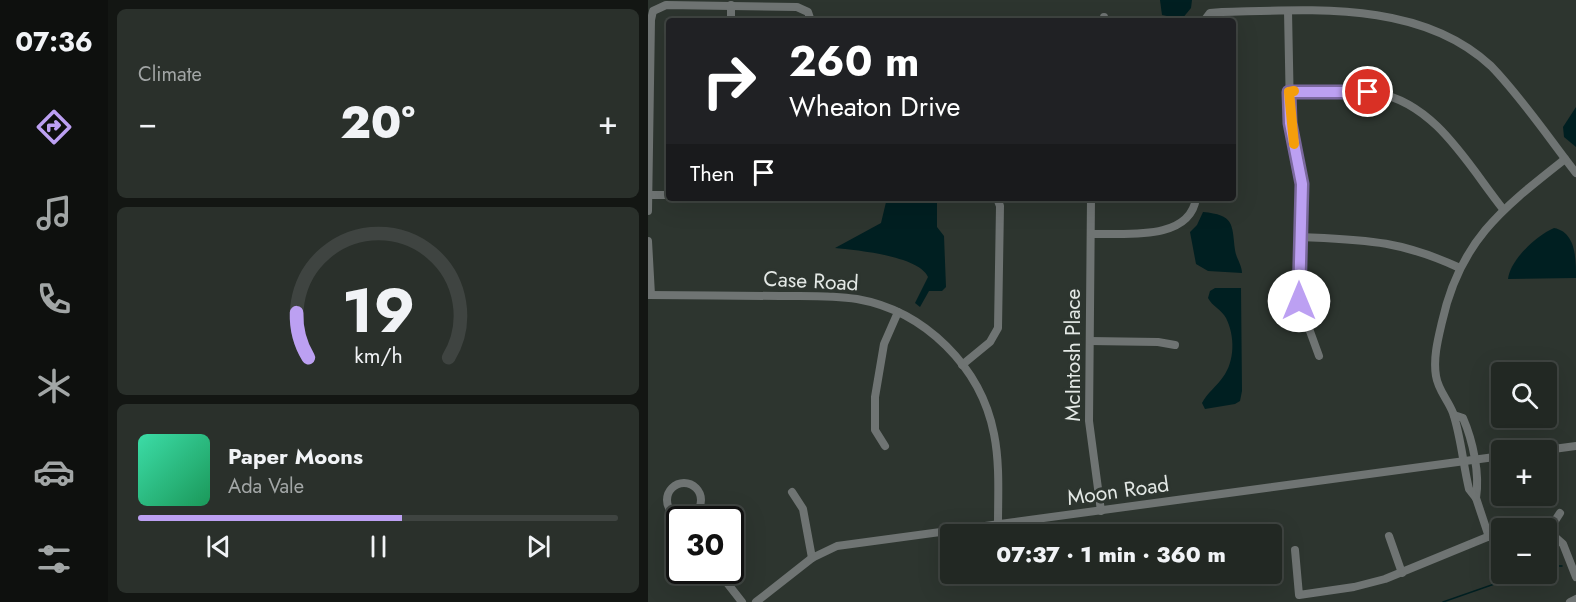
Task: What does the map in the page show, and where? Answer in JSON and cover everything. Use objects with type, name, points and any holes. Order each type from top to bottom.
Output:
[{"type":"street","points":[[731,5],[731,18]]},
{"type":"street","points":[[648,210],[652,13],[657,7],[731,5],[797,7],[808,12],[810,18]]},
{"type":"street","points":[[1288,11],[1290,123],[1302,184],[1299,301],[1319,356]]},
{"type":"street","points":[[1207,18],[1216,12],[1381,12],[1419,22],[1448,34],[1470,48],[1496,72],[1576,172]]},
{"type":"street","points":[[1289,92],[1373,93],[1412,106],[1441,130],[1503,209]]},
{"type":"street","points":[[1295,550],[1299,595],[1354,587],[1402,573],[1489,537],[1476,498],[1469,489],[1454,415],[1438,385],[1435,362],[1444,311],[1460,268],[1476,240],[1503,209],[1565,159]]},
{"type":"street","points":[[648,195],[666,195]]},
{"type":"street","points":[[962,365],[990,342],[998,328],[1000,206],[998,201]]},
{"type":"street","name":"McIntosh Place","points":[[1091,201],[1089,421],[1101,511]]},
{"type":"street","points":[[1091,234],[1171,228],[1187,218],[1195,201]]},
{"type":"street","points":[[1301,237],[1385,242],[1423,252],[1460,268]]},
{"type":"street","points":[[648,241],[650,295]]},
{"type":"street","name":"Case Road","points":[[650,295],[833,297],[863,300],[898,312],[929,330],[962,365],[980,392],[993,428],[998,462],[998,524]]},
{"type":"street","points":[[885,446],[875,430],[875,397],[884,344],[898,312]]},
{"type":"street","points":[[1090,341],[1158,342],[1175,345]]},
{"type":"street","points":[[1454,415],[1463,418],[1474,459],[1478,488],[1476,498]]},
{"type":"street","points":[[1557,449],[1576,446]]},
{"type":"street","name":"Moon Road","points":[[1005,524],[1491,457]]},
{"type":"street","points":[[685,483],[695,487],[700,503],[695,512],[684,518],[674,514],[667,500],[674,486],[685,483]]},
{"type":"street","points":[[792,492],[803,509],[812,558]]},
{"type":"street","points":[[1556,518],[1560,513]]},
{"type":"street","name":"Moon Road","points":[[756,602],[812,558],[837,546],[940,533]]},
{"type":"street","points":[[1389,536],[1402,573]]},
{"type":"street","points":[[1557,538],[1563,544],[1576,577]]},
{"type":"street","points":[[728,584],[742,602]]},
{"type":"street","points":[[1570,602],[1576,599]]},
{"type":"water","points":[[1160,0],[1192,0],[1191,8],[1183,18],[1162,15]]},
{"type":"water","points":[[1576,107],[1576,147],[1564,137],[1563,127]]},
{"type":"water","points":[[886,201],[937,201],[937,227],[944,236],[946,287],[942,291],[929,291],[920,307],[915,303],[928,277],[922,270],[913,264],[886,255],[835,248],[881,223]]},
{"type":"water","points":[[1203,212],[1221,215],[1230,222],[1242,273],[1208,271],[1196,264],[1190,232],[1197,225]]},
{"type":"water","points":[[1554,228],[1567,235],[1571,241],[1575,255],[1576,278],[1508,279],[1514,264],[1525,249]]},
{"type":"water","points":[[1215,288],[1241,288],[1242,391],[1240,401],[1235,404],[1205,409],[1202,403],[1227,371],[1232,356],[1229,325],[1226,318],[1208,298],[1210,291]]},
{"type":"waterway","points":[[1557,566],[1562,566]]},
{"type":"waterway","points":[[1443,602],[1495,584]]},
{"type":"slow traffic","points":[[1294,91],[1289,92],[1290,123],[1294,144]]},
{"type":"route","points":[[1299,301],[1302,184],[1290,123],[1289,92],[1368,92]]}]
